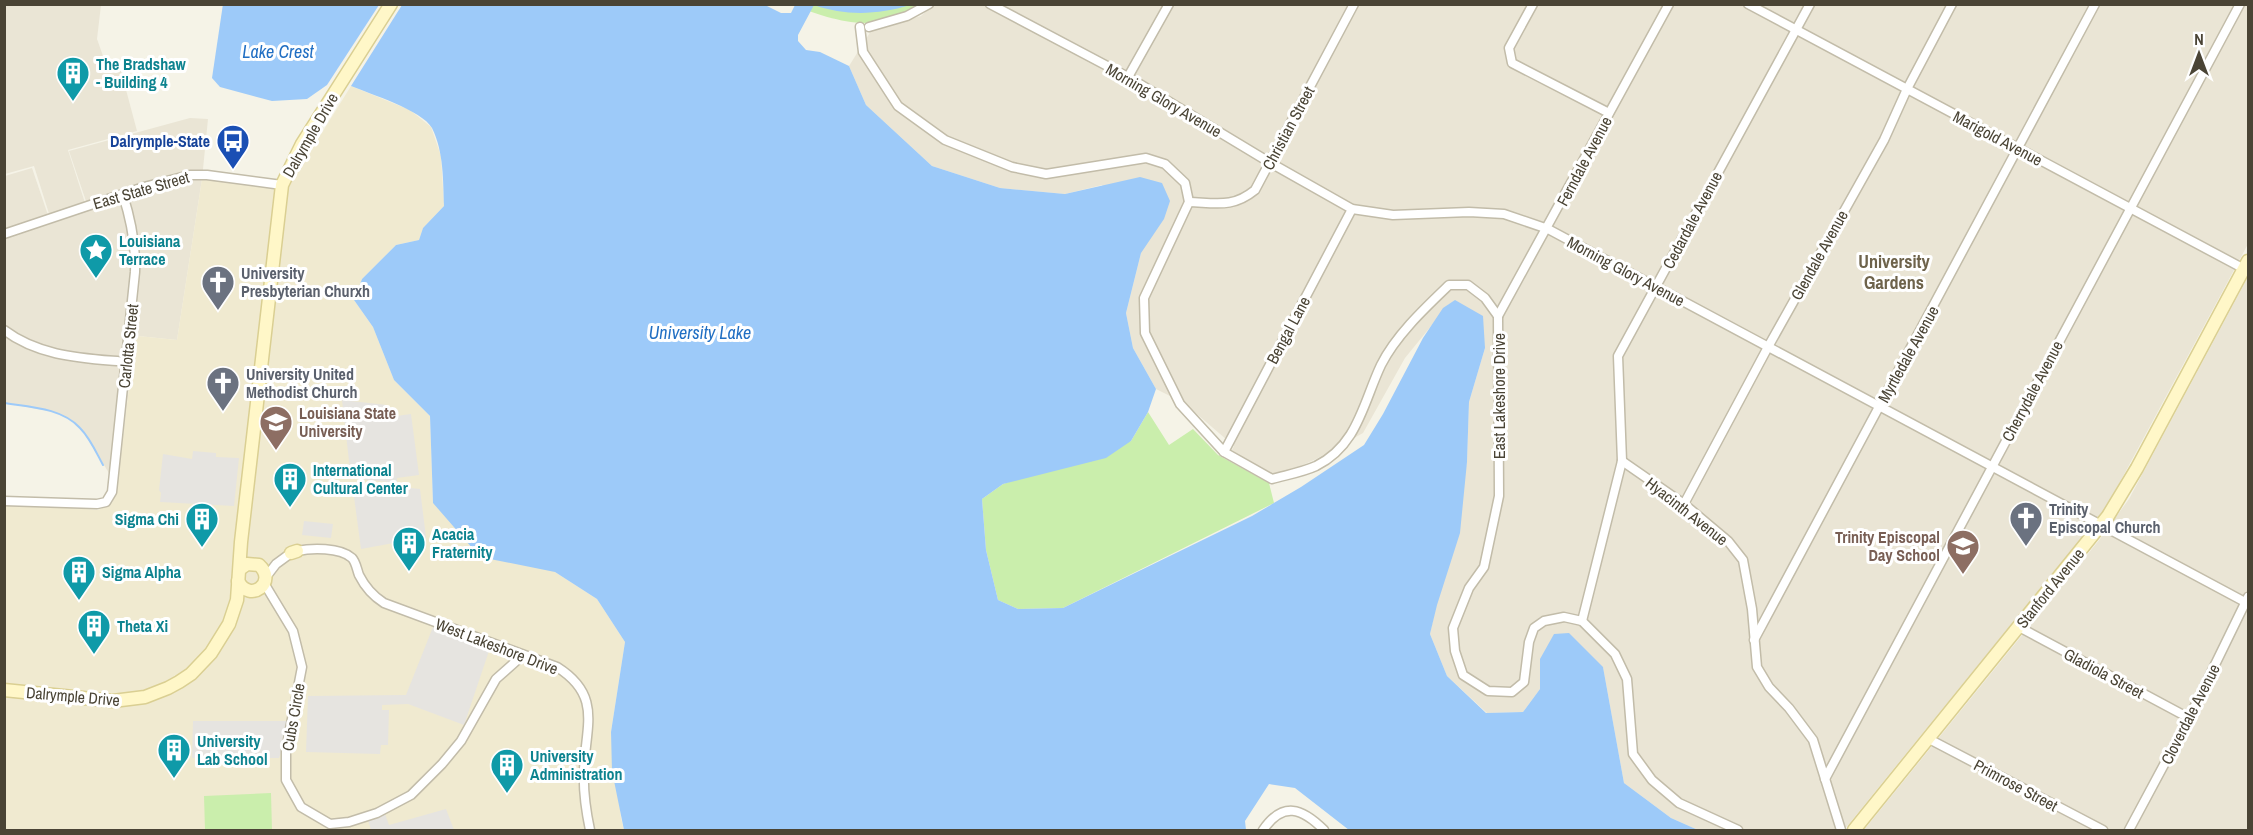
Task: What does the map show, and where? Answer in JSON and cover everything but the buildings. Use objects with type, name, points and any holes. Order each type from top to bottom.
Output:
[{"type":"street","name":"Dalrymple Drive","points":[[4,690],[113,701],[145,697],[162,691],[191,674],[224,635],[237,600],[282,185],[302,144],[391,4]]},
{"type":"street","points":[[869,27],[907,16],[929,4]]},
{"type":"street","name":"Morning Glory Avenue","points":[[990,4],[1128,77],[1269,162],[1352,208],[1393,215],[1469,212],[1504,214],[1548,229],[1879,407],[2247,599]]},
{"type":"street","points":[[1128,77],[1169,4]]},
{"type":"street","name":"Christian Street","points":[[1189,202],[1219,204],[1242,201],[1255,190],[1354,4]]},
{"type":"street","points":[[1533,4],[1509,48],[1512,63],[1610,113]]},
{"type":"street","name":"Ferndale Avenue","points":[[1498,316],[1548,229],[1669,4]]},
{"type":"street","name":"Marigold Avenue","points":[[1748,4],[2130,209],[2247,267]]},
{"type":"street","name":"Cedardale Avenue","points":[[1582,621],[1622,461],[1618,356],[1810,4]]},
{"type":"street","name":"Glendale Avenue","points":[[1684,504],[1768,347],[1884,140],[1907,89],[1952,4]]},
{"type":"street","name":"Myrtledale Avenue","points":[[1754,640],[2095,4]]},
{"type":"street","name":"Cherrydale Avenue","points":[[1825,779],[2240,4]]},
{"type":"street","points":[[860,27],[863,52],[898,106],[945,140],[1012,167],[1046,174],[1146,158],[1165,164],[1185,183],[1189,202]]},
{"type":"street","name":"East State Street","points":[[4,234],[163,181],[196,174],[282,185]]},
{"type":"street","name":"Carlotta Street","points":[[4,501],[81,505],[103,503],[110,499],[116,462],[136,255],[132,223],[123,195]]},
{"type":"street","name":"East Lakeshore Drive","points":[[1189,202],[1144,298],[1145,333],[1180,404],[1224,452],[1272,479],[1315,466],[1340,450],[1362,415],[1382,364],[1427,306],[1449,285],[1468,285],[1485,298],[1498,316],[1499,496],[1484,567],[1469,588],[1453,628],[1455,651],[1462,675],[1488,691],[1512,692],[1524,682],[1529,642],[1534,628],[1544,621],[1563,616],[1582,621]]},
{"type":"street","name":"Bengal Lane","points":[[1224,452],[1352,208]]},
{"type":"street","name":"Stanford Avenue","points":[[1854,831],[2116,506],[2247,267]]},
{"type":"street","points":[[4,330],[26,344],[56,354],[126,362]]},
{"type":"street","name":"Hyacinth Avenue","points":[[1622,461],[1684,504],[1728,541],[1743,560],[1750,599],[1757,667],[1769,687],[1789,708],[1813,740],[1841,831]]},
{"type":"street","name":"Dalrymple Drive","points":[[244,531],[248,552],[257,564]]},
{"type":"street","name":"West Lakeshore Drive","points":[[257,564],[294,552],[312,549],[346,554],[353,559],[360,576],[372,594],[384,603],[558,667],[569,674],[577,682],[585,698],[589,726],[584,778],[590,831]]},
{"type":"street","points":[[237,600],[248,591],[258,590],[276,564],[294,552]]},
{"type":"street","points":[[248,591],[244,589],[239,575],[247,564],[257,564],[265,572],[265,580]]},
{"type":"street","name":"Cubs Circle","points":[[265,580],[293,631],[302,667],[286,750],[286,780],[301,807],[330,824],[349,822],[368,816],[411,795],[461,741],[496,679],[523,655]]},
{"type":"street","name":"Cloverdale Avenue","points":[[2129,831],[2189,718],[2247,599]]},
{"type":"street","points":[[1582,621],[1615,654],[1627,679],[1633,754],[1652,780],[1679,802],[1738,831]]},
{"type":"street","name":"Gladiola Street","points":[[2019,627],[2189,718]]},
{"type":"street","name":"Primrose Street","points":[[1929,739],[2103,831]]},
{"type":"street","points":[[1263,831],[1272,817],[1288,811],[1302,812],[1313,819],[1324,831]]},
{"type":"shaded area","points":[[934,4],[2248,5],[2248,244],[2107,506],[1844,830],[1698,830],[1671,818],[1624,783],[1603,667],[1540,659],[1540,689],[1523,712],[1487,713],[1447,676],[1430,634],[1467,462],[1469,402],[1485,348],[1449,304],[1405,358],[1363,433],[1316,459],[1272,479],[1232,450],[1234,446],[1184,403],[1156,389],[1133,348],[1126,313],[1141,253],[1102,185],[1065,194],[1000,188],[932,166],[866,105],[849,66],[871,31],[921,16]]},
{"type":"shaded area","points":[[5,5],[101,5],[97,39],[108,70],[121,71],[137,131],[68,150],[87,209],[51,220],[34,166],[5,174]]},
{"type":"shaded area","name":"Louisiana State University","points":[[351,86],[410,110],[431,127],[441,156],[444,206],[423,228],[419,240],[396,245],[362,279],[354,300],[373,327],[394,380],[430,416],[433,503],[555,572],[597,599],[625,642],[611,732],[624,830],[5,830],[4,503],[98,510],[112,503],[117,486],[135,338],[138,336],[177,340],[202,179],[266,187],[290,184]]},
{"type":"shaded area","name":"Louisiana Terrace","points":[[190,118],[208,119],[202,179],[177,340],[138,336],[135,338],[117,486],[81,428],[69,419],[54,412],[5,403],[5,176],[32,168],[50,221],[89,210],[69,151]]},
{"type":"shaded area","points":[[2248,277],[2248,830],[1864,830],[2100,539],[2129,499]]},
{"type":"shaded area","points":[[342,400],[387,405],[389,417],[411,414],[419,475],[397,478],[397,483],[351,478]]},
{"type":"shaded area","points":[[193,451],[216,453],[216,457],[239,458],[234,506],[160,502],[163,454],[192,459]]},
{"type":"shaded area","points":[[352,482],[420,489],[426,537],[361,549]]},
{"type":"shaded area","points":[[304,521],[333,524],[331,538],[302,535]]},
{"type":"shaded area","points":[[433,627],[490,648],[464,725],[408,704],[382,705],[382,710],[389,710],[388,745],[381,745],[380,754],[306,752],[308,696],[406,695]]},
{"type":"shaded area","points":[[193,721],[293,721],[279,758],[192,758]]},
{"type":"shaded area","points":[[446,809],[454,830],[371,830],[368,820],[385,814],[389,825]]},
{"type":"green space","points":[[794,5],[928,5],[898,17],[866,23],[829,17]]},
{"type":"green space","points":[[1148,412],[1169,445],[1193,429],[1218,455],[1269,483],[1274,503],[1063,608],[1018,609],[998,600],[986,550],[982,499],[1003,484],[1131,441]]},
{"type":"green space","points":[[271,793],[272,830],[205,830],[204,796]]},
{"type":"water","name":"Lake Crest","points":[[223,4],[379,5],[327,85],[307,99],[272,101],[220,87],[212,78]]},
{"type":"water","name":"University Lake","points":[[402,5],[765,5],[781,13],[791,13],[795,5],[814,5],[798,35],[798,41],[806,50],[820,52],[849,66],[866,105],[932,166],[1000,188],[1065,194],[1140,177],[1162,183],[1170,201],[1164,219],[1141,253],[1126,313],[1133,348],[1156,389],[1148,412],[1131,441],[1106,458],[1003,484],[982,499],[986,550],[998,600],[1018,609],[1063,608],[1252,516],[1301,487],[1364,445],[1423,338],[1443,308],[1455,300],[1483,316],[1485,348],[1469,402],[1467,462],[1460,533],[1430,634],[1447,676],[1486,713],[1523,712],[1540,689],[1540,659],[1554,634],[1569,633],[1603,667],[1624,783],[1671,818],[1698,830],[1349,830],[1295,788],[1269,784],[1245,821],[1246,830],[624,830],[612,771],[611,732],[625,642],[597,599],[555,572],[480,557],[433,503],[430,416],[394,380],[373,327],[354,300],[362,279],[396,245],[419,240],[423,228],[444,206],[441,157],[432,128],[426,121],[407,109],[351,86]]},
{"type":"water","points":[[814,5],[910,5],[886,11],[862,13],[826,9]]},
{"type":"waterway","points":[[4,403],[55,412],[73,421],[87,436],[103,465]]},
{"type":"place","name":"The Bradshaw - Building 4","points":[[73,102]]},
{"type":"place","name":"Dalrymple-State","points":[[233,170]]},
{"type":"place","name":"Louisiana Terrace","points":[[96,279]]},
{"type":"place","name":"University Presbyterian Churxh","points":[[218,311]]},
{"type":"place","name":"University United Methodist Church","points":[[223,412]]},
{"type":"place","name":"Louisiana State University","points":[[276,451]]},
{"type":"place","name":"International Cultural Center","points":[[290,508]]},
{"type":"place","name":"Trinity Episcopal Church","points":[[2026,547]]},
{"type":"place","name":"Sigma Chi","points":[[202,548]]},
{"type":"place","name":"Acacia Fraternity","points":[[409,572]]},
{"type":"place","name":"Trinity Episcopal Day School","points":[[1963,575]]},
{"type":"place","name":"Sigma Alpha","points":[[79,601]]},
{"type":"place","name":"Theta Xi","points":[[94,655]]},
{"type":"place","name":"University Lab School","points":[[174,779]]},
{"type":"place","name":"University Administration","points":[[507,794]]},
{"type":"district","name":"University Gardens","points":[[1894,272]]}]
